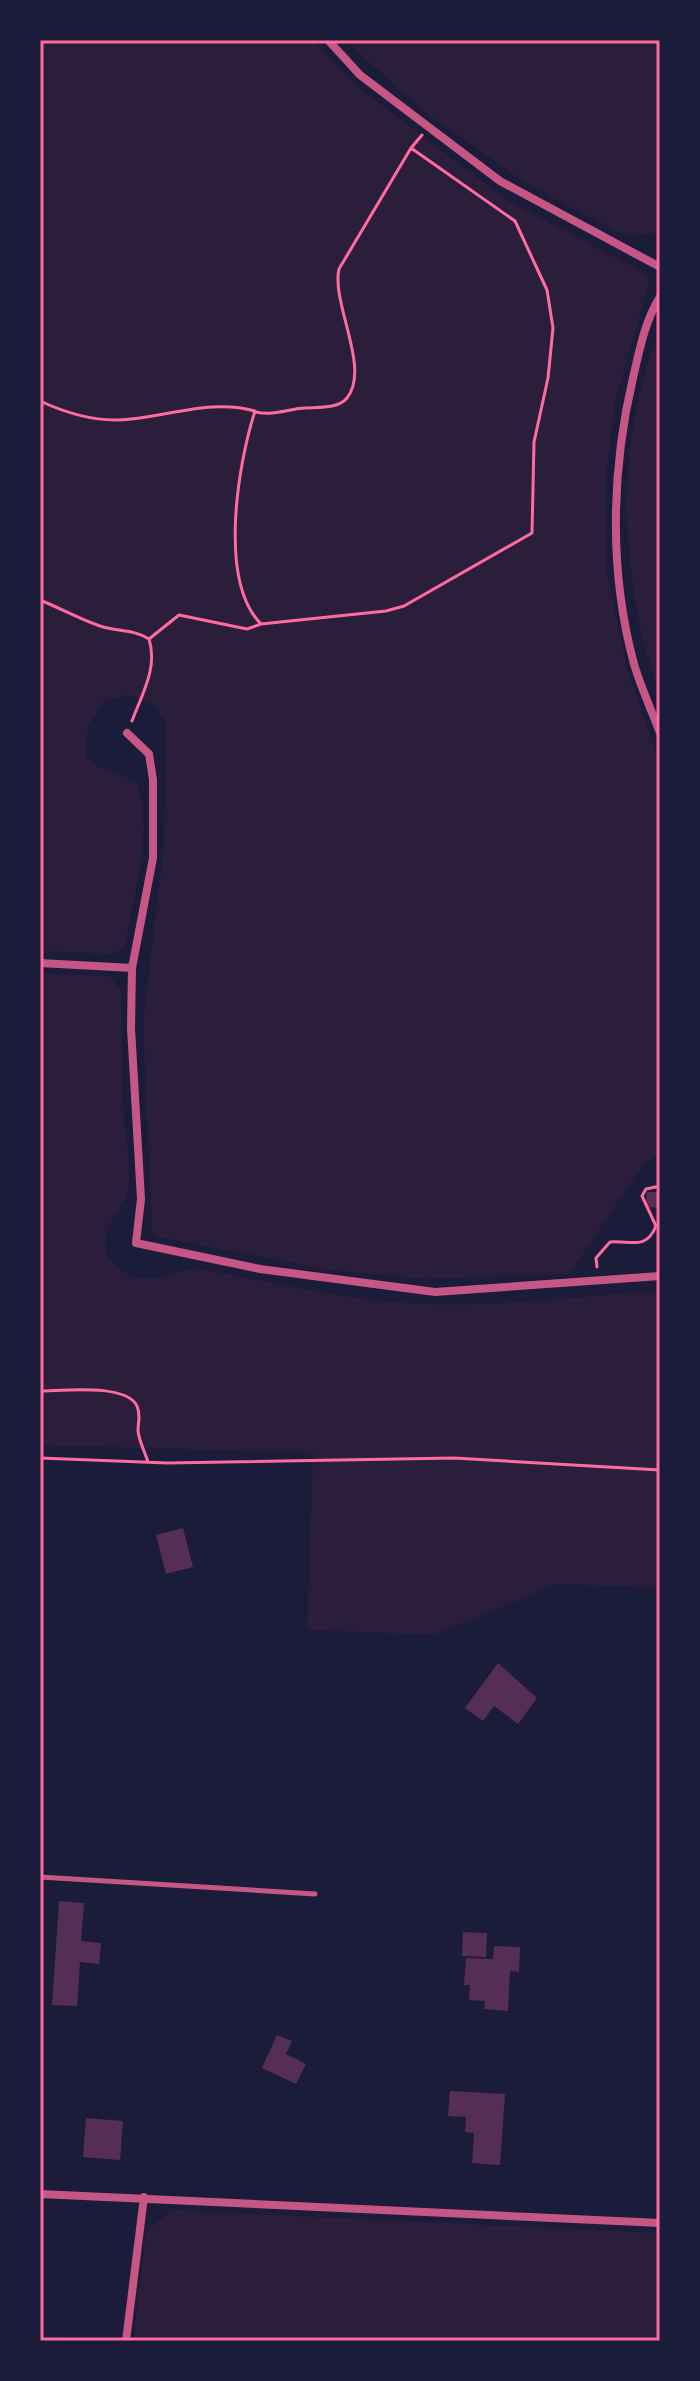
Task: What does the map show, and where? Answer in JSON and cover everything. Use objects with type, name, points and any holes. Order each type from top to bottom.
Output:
[{"type":"street","points":[[328,40],[360,75],[500,181],[568,220],[657,264]]},
{"type":"street","points":[[660,297],[641,347],[627,405],[616,491],[619,580],[634,664],[660,733]]},
{"type":"street","points":[[127,733],[149,754],[153,780],[153,858],[132,968],[131,1028],[141,1199],[136,1243],[260,1269],[435,1292],[660,1276]]},
{"type":"street","points":[[40,963],[132,968]]},
{"type":"street","points":[[40,2194],[660,2223]]},
{"type":"street","points":[[126,2341],[144,2197]]},
{"type":"lane","points":[[40,1877],[315,1894]]},
{"type":"path","points":[[40,401],[77,416],[130,420],[167,412],[236,406],[273,415],[288,409],[334,406],[346,399],[353,385],[352,358],[336,284],[339,269],[411,148],[429,127]]},
{"type":"path","points":[[149,639],[179,615],[247,629],[261,624],[386,611],[404,606],[532,533],[534,442],[548,378],[553,328],[547,290],[515,221],[411,148]]},
{"type":"path","points":[[255,411],[237,500],[240,591],[252,615],[261,624]]},
{"type":"path","points":[[40,600],[76,618],[111,629],[135,630],[149,639],[153,652],[151,670],[127,733]]},
{"type":"path","points":[[599,1281],[596,1258],[601,1249],[610,1242],[635,1245],[649,1239],[654,1232],[656,1226],[642,1196],[646,1189],[660,1186]]},
{"type":"path","points":[[40,1391],[102,1391],[120,1393],[133,1400],[139,1408],[138,1434],[148,1462]]},
{"type":"path","points":[[40,1458],[148,1462],[454,1458],[660,1470]]},
{"type":"shaded area","points":[[40,40],[312,40],[359,88],[510,202],[643,272],[649,282],[615,403],[605,487],[607,574],[628,672],[660,762],[660,1152],[643,1165],[569,1274],[425,1279],[330,1270],[158,1237],[152,1231],[143,1023],[164,845],[166,724],[154,705],[127,695],[104,701],[88,726],[86,756],[99,767],[136,781],[141,800],[141,863],[125,947],[114,954],[40,951]]},
{"type":"shaded area","points":[[344,40],[660,40],[660,232],[627,237],[532,187],[430,116]]},
{"type":"shaded area","points":[[660,329],[660,695],[636,605],[627,512],[634,418]]},
{"type":"shaded area","points":[[40,973],[110,976],[121,991],[123,1105],[129,1181],[125,1197],[106,1235],[105,1246],[108,1256],[128,1274],[147,1278],[198,1269],[340,1295],[427,1304],[512,1302],[652,1291],[660,1296],[660,1588],[557,1584],[435,1635],[307,1630],[313,1453],[40,1445]]},
{"type":"shaded area","points":[[171,2210],[660,2233],[660,2341],[133,2341],[146,2232]]},
{"type":"building","points":[[647,1192],[660,1192],[660,1208],[646,1207]]},
{"type":"building","points":[[183,1528],[193,1567],[166,1574],[156,1535]]},
{"type":"building","points":[[498,1663],[537,1698],[518,1724],[494,1706],[483,1721],[465,1708]]},
{"type":"building","points":[[59,1901],[84,1903],[81,1941],[101,1943],[99,1964],[80,1962],[77,2006],[52,2005]]},
{"type":"building","points":[[463,1932],[487,1933],[486,1957],[462,1956]]},
{"type":"building","points":[[494,1946],[520,1947],[519,1972],[510,1971],[508,2011],[484,2009],[485,2001],[469,2000],[470,1985],[464,1985],[466,1958],[493,1959]]},
{"type":"building","points":[[277,2035],[292,2041],[286,2054],[306,2064],[296,2084],[262,2068]]},
{"type":"building","points":[[450,2091],[505,2094],[500,2165],[472,2163],[474,2133],[465,2132],[466,2117],[448,2116]]},
{"type":"building","points":[[86,2118],[123,2121],[120,2160],[83,2157]]}]
